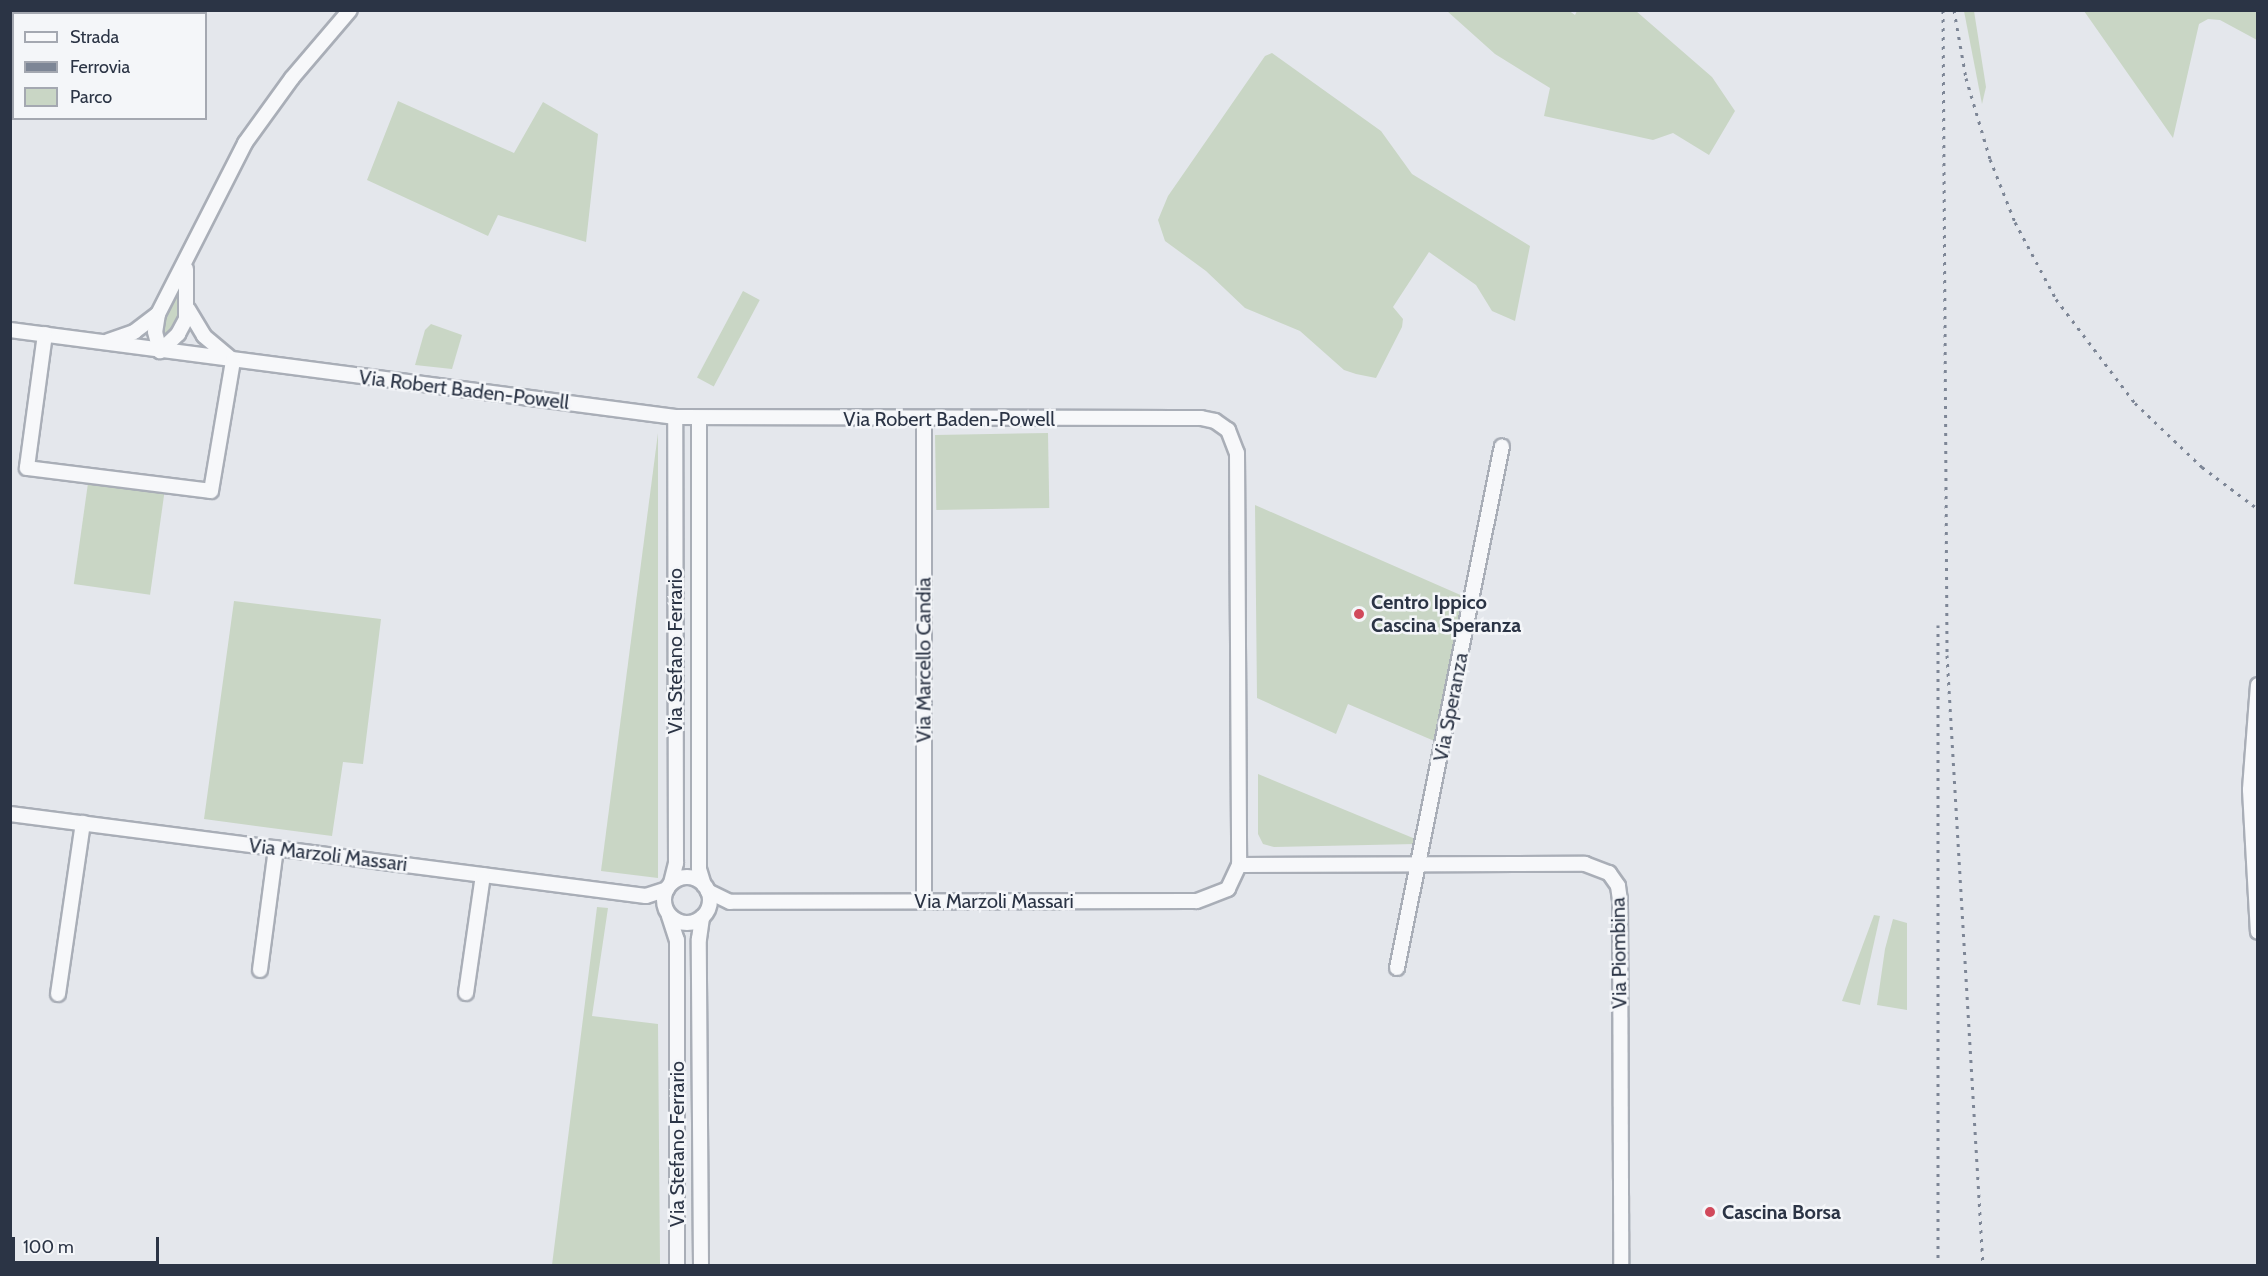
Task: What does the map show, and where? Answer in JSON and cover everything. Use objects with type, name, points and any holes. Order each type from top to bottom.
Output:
[{"type":"street","points":[[187,261],[188,309],[178,334],[160,351],[155,332],[158,314],[187,261],[225,177],[257,125],[350,10]]},
{"type":"street","points":[[45,334],[27,468],[211,491],[233,361],[204,336],[188,309]]},
{"type":"street","points":[[106,342],[134,332],[158,314]]},
{"type":"street","name":"Via Robert Baden-Powell","points":[[10,330],[233,361],[699,419],[1206,418],[1218,422],[1232,435],[1237,453],[1239,865]]},
{"type":"street","name":"Via Stefano Ferrario","points":[[669,886],[676,863],[675,417]]},
{"type":"street","name":"Via Stefano Ferrario","points":[[699,419],[699,869],[706,888]]},
{"type":"street","name":"Via Marcello Candia","points":[[924,419],[924,901]]},
{"type":"street","name":"Via Speranza","points":[[1397,968],[1420,864],[1502,446]]},
{"type":"street","points":[[2258,685],[2250,790],[2258,932]]},
{"type":"street","name":"Via Marzoli Massari","points":[[10,814],[646,896],[668,913]]},
{"type":"street","points":[[58,994],[83,823]]},
{"type":"street","points":[[260,970],[276,849]]},
{"type":"street","name":"Via Piombina","points":[[1239,865],[1590,864],[1604,869],[1616,881],[1620,900],[1621,1266]]},
{"type":"street","name":"Via Marzoli Massari","points":[[703,915],[730,902],[1196,901],[1227,889],[1239,865]]},
{"type":"street","points":[[466,993],[483,875]]},
{"type":"street","points":[[692,878],[706,888],[703,915],[682,923],[668,913],[669,886],[692,878]]},
{"type":"street","name":"Via Marzoli Massari","points":[[646,896],[669,886]]},
{"type":"street","name":"Via Marzoli Massari","points":[[706,888],[730,902]]},
{"type":"street","name":"Via Stefano Ferrario","points":[[668,913],[677,940],[677,1266]]},
{"type":"street","name":"Via Stefano Ferrario","points":[[701,1266],[699,939],[703,915]]},
{"type":"green space","points":[[1568,10],[1575,15],[1577,11],[1636,11],[1712,77],[1735,111],[1709,155],[1673,133],[1653,140],[1544,116],[1550,88],[1495,54],[1447,11]]},
{"type":"green space","points":[[1964,11],[1974,11],[1986,87],[1982,104]]},
{"type":"green space","points":[[2084,11],[2257,11],[2257,40],[2220,20],[2208,19],[2199,24],[2173,138]]},
{"type":"green space","points":[[1272,53],[1381,131],[1412,174],[1530,246],[1515,321],[1492,311],[1476,285],[1429,252],[1393,307],[1403,319],[1402,327],[1376,378],[1356,374],[1344,370],[1300,331],[1245,308],[1206,271],[1165,241],[1158,220],[1168,196],[1265,56]]},
{"type":"green space","points":[[398,101],[514,153],[543,102],[598,134],[586,242],[498,215],[488,236],[367,180]]},
{"type":"green space","points":[[180,283],[180,324],[164,339],[158,328]]},
{"type":"green space","points":[[743,291],[760,300],[714,386],[697,378]]},
{"type":"green space","points":[[431,324],[462,335],[452,369],[415,365],[425,330]]},
{"type":"green space","points":[[658,433],[658,878],[601,871]]},
{"type":"green space","points":[[1048,433],[1049,508],[936,510],[935,435]]},
{"type":"green space","points":[[88,483],[164,494],[150,595],[74,584]]},
{"type":"green space","name":"Centro Ippico Cascina Speranza","points":[[1255,505],[1465,597],[1445,712],[1439,714],[1437,723],[1441,729],[1439,743],[1348,704],[1336,734],[1257,698]]},
{"type":"green space","points":[[234,601],[381,619],[363,764],[343,762],[332,836],[204,819]]},
{"type":"green space","points":[[1258,774],[1413,838],[1415,844],[1274,847],[1263,844],[1258,834]]},
{"type":"green space","points":[[597,907],[608,908],[592,1016],[658,1024],[660,1265],[552,1265]]},
{"type":"green space","points":[[1874,915],[1880,916],[1860,1005],[1842,1001]]},
{"type":"green space","points":[[1893,919],[1907,923],[1907,1010],[1877,1005],[1885,949]]},
{"type":"railway","points":[[1943,10],[1947,655],[1983,1266]]},
{"type":"railway","points":[[1954,10],[1966,78],[1990,159],[2015,222],[2056,299],[2135,403],[2202,467],[2258,509]]},
{"type":"railway","points":[[1938,625],[1938,1266]]},
{"type":"place","name":"Centro Ippico Cascina Speranza","points":[[1359,614]]},
{"type":"place","name":"Cascina Borsa","points":[[1710,1212]]}]
